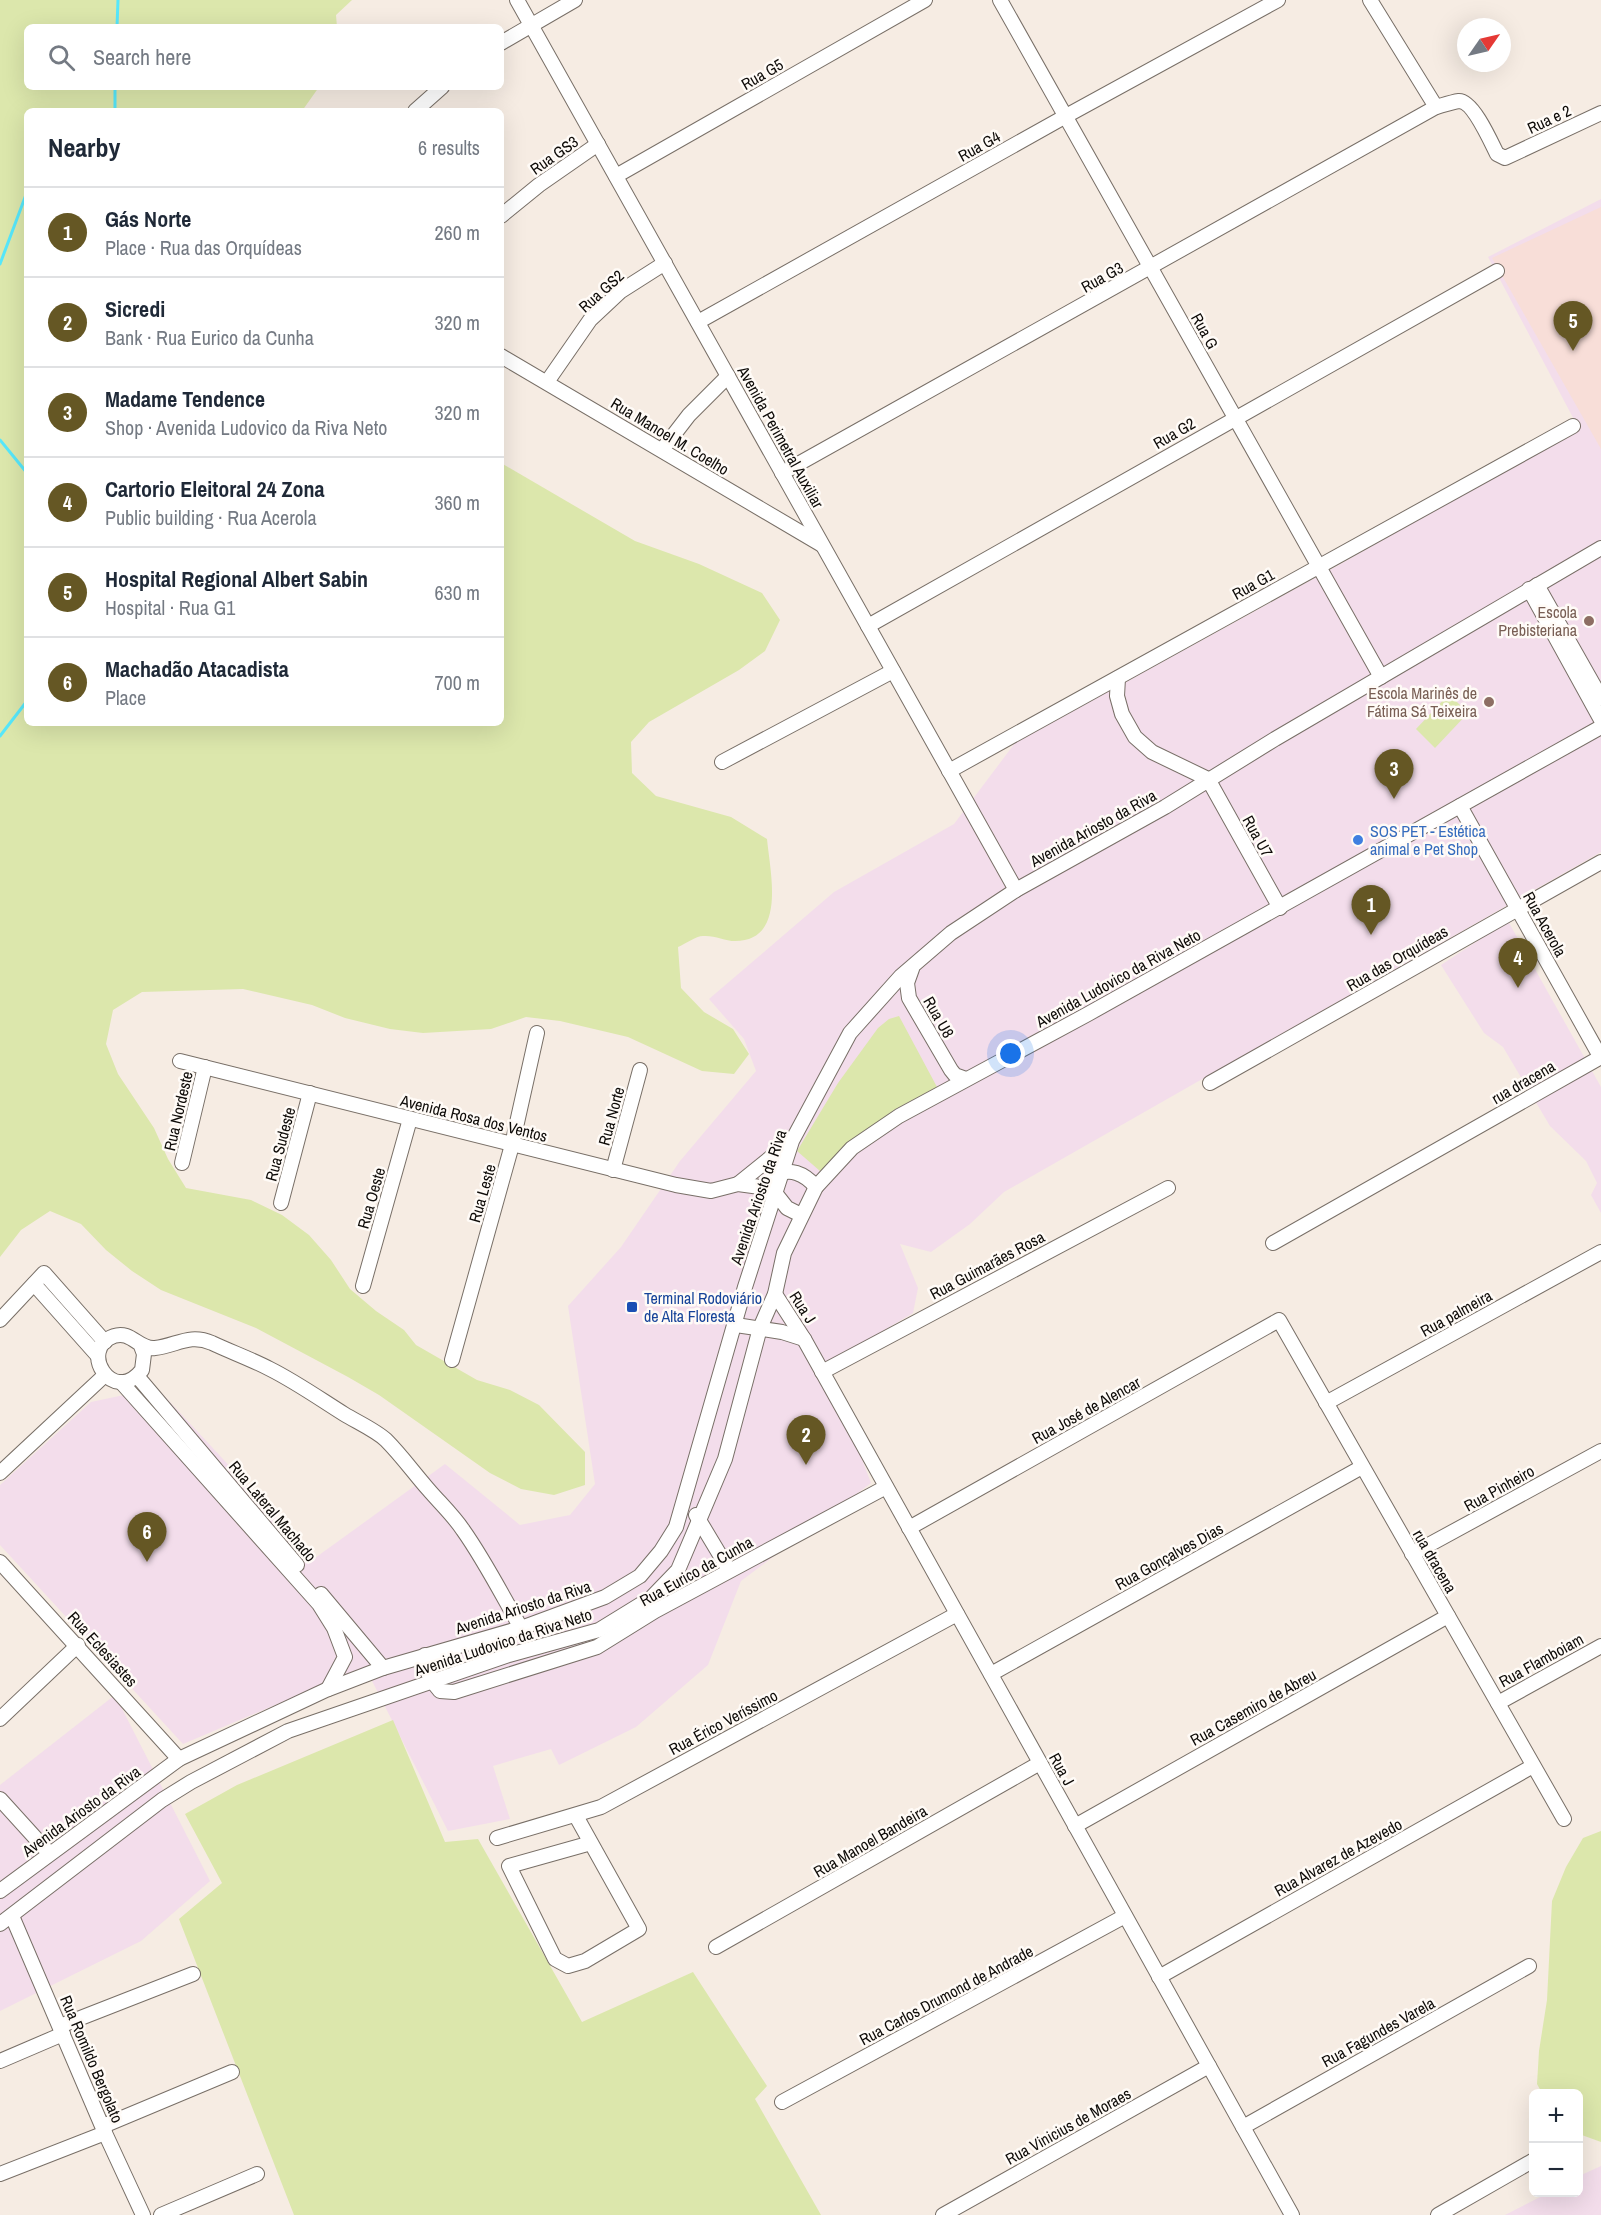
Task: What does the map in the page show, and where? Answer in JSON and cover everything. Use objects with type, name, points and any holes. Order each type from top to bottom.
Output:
[{"type":"street","name":"Avenida Perimetral Auxiliar","points":[[518,0],[1016,890]]},
{"type":"street","points":[[504,42],[576,0]]},
{"type":"street","name":"Rua G5","points":[[616,176],[925,0]]},
{"type":"street","name":"Rua G","points":[[1000,0],[1381,677]]},
{"type":"street","name":"Rua G4","points":[[698,322],[1278,0]]},
{"type":"street","points":[[1370,0],[1436,107]]},
{"type":"street","points":[[418,108],[439,90]]},
{"type":"street","name":"Rua e 2","points":[[1436,107],[1460,101],[1466,103],[1473,110],[1497,154],[1505,158],[1601,113]]},
{"type":"street","name":"Rua G3","points":[[782,473],[1436,107]]},
{"type":"street","name":"Rua GS3","points":[[504,214],[539,185],[598,144]]},
{"type":"street","name":"Rua GS2","points":[[547,382],[590,320],[621,291],[665,263]]},
{"type":"street","name":"Rua G2","points":[[868,626],[1497,271]]},
{"type":"street","name":"Rua Manoel M. Coelho","points":[[504,358],[823,545]]},
{"type":"street","points":[[662,450],[689,415],[728,376]]},
{"type":"street","name":"Rua G1","points":[[949,771],[1573,426]]},
{"type":"street","name":"Avenida Ariosto da Riva","points":[[0,1891],[179,1759],[328,1689],[383,1668],[521,1628],[605,1597],[640,1576],[661,1551],[676,1527],[736,1325],[745,1287],[792,1141],[850,1033],[886,992],[951,933],[1016,890],[1165,807],[1208,779],[1601,548]]},
{"type":"street","points":[[1533,587],[1570,653],[1601,720]]},
{"type":"street","points":[[1570,653],[1601,698]]},
{"type":"street","points":[[722,762],[893,671]]},
{"type":"street","points":[[1118,678],[1117,696],[1122,714],[1135,736],[1152,752],[1208,779]]},
{"type":"street","name":"Avenida Ludovico da Riva Neto","points":[[0,1924],[162,1800],[191,1782],[288,1731],[509,1655],[599,1630],[653,1605],[678,1570],[725,1459],[760,1328],[775,1294],[784,1253],[816,1187],[852,1148],[899,1116],[1280,908],[1601,727]]},
{"type":"street","name":"Rua U7","points":[[1208,779],[1280,908]]},
{"type":"street","name":"Rua Acerola","points":[[1460,806],[1601,1058]]},
{"type":"street","name":"Rua das Orquídeas","points":[[1210,1083],[1601,862]]},
{"type":"street","name":"Rua U8","points":[[917,963],[908,977],[905,998],[943,1070],[944,1092]]},
{"type":"street","name":"Rua U8","points":[[886,992],[905,998]]},
{"type":"street","name":"Rua Leste","points":[[452,1360],[512,1145],[537,1033]]},
{"type":"street","name":"Rua U8","points":[[926,1035],[955,1075],[966,1079]]},
{"type":"street","name":"rua dracena","points":[[1274,1243],[1601,1058]]},
{"type":"street","name":"Avenida Rosa dos Ventos","points":[[180,1061],[675,1185],[711,1191],[738,1184],[760,1187],[776,1194],[787,1208],[801,1215]]},
{"type":"street","name":"Rua Nordeste","points":[[182,1163],[205,1067]]},
{"type":"street","name":"Rua Norte","points":[[614,1170],[640,1071]]},
{"type":"street","name":"Rua Sudeste","points":[[281,1203],[310,1093]]},
{"type":"street","name":"Rua Oeste","points":[[363,1286],[410,1119]]},
{"type":"street","points":[[738,1184],[792,1141]]},
{"type":"street","points":[[760,1187],[781,1172],[791,1172],[802,1175],[816,1187]]},
{"type":"street","name":"Rua Guimarães Rosa","points":[[822,1372],[1168,1188]]},
{"type":"street","name":"Rua palmeira","points":[[1326,1403],[1601,1252]]},
{"type":"street","points":[[0,1320],[44,1273],[105,1342]]},
{"type":"street","points":[[34,1284],[98,1356],[100,1368],[105,1376],[121,1382],[130,1381],[137,1376],[145,1362],[141,1346],[134,1339],[124,1335],[114,1336],[105,1342],[98,1356]]},
{"type":"street","name":"Rua J","points":[[775,1294],[804,1339],[1292,2215]]},
{"type":"street","name":"rua dracena","points":[[1279,1320],[1564,1819]]},
{"type":"street","name":"Rua José de Alencar","points":[[909,1528],[1279,1320]]},
{"type":"street","name":"Rua J","points":[[736,1325],[760,1328],[804,1339]]},
{"type":"street","points":[[141,1346],[154,1348],[179,1340],[205,1340],[271,1369],[385,1439],[463,1529],[521,1628]]},
{"type":"street","points":[[0,1473],[105,1376]]},
{"type":"street","name":"Rua Lateral Machado","points":[[137,1376],[383,1668]]},
{"type":"street","points":[[121,1382],[319,1604],[334,1629],[345,1657],[328,1689]]},
{"type":"street","name":"Rua Pinheiro","points":[[1412,1554],[1601,1451]]},
{"type":"street","name":"Rua Gonçalves Dias","points":[[991,1674],[1362,1467]]},
{"type":"street","name":"Rua Eurico da Cunha","points":[[433,1682],[440,1691],[454,1692],[597,1647],[653,1605],[729,1570],[886,1487]]},
{"type":"street","points":[[684,1500],[700,1519],[729,1570]]},
{"type":"street","name":"Rua Eclesiastes","points":[[2,1568],[78,1645],[179,1759]]},
{"type":"street","name":"Rua Érico Veríssimo","points":[[497,1838],[601,1807],[957,1614]]},
{"type":"street","name":"Rua Casemiro de Abreu","points":[[1075,1826],[1448,1616]]},
{"type":"street","points":[[0,1719],[78,1645]]},
{"type":"street","name":"Rua Flamboiam","points":[[1498,1703],[1601,1646]]},
{"type":"street","points":[[425,1655],[427,1673],[433,1682]]},
{"type":"street","points":[[509,1655],[517,1673]]},
{"type":"street","name":"Rua Manoel Bandeira","points":[[716,1947],[1040,1763]]},
{"type":"street","name":"Rua Alvarez de Azevedo","points":[[1159,1977],[1533,1766]]},
{"type":"street","points":[[0,1799],[50,1853]]},
{"type":"street","points":[[576,1815],[639,1929],[585,1961],[568,1966],[555,1959],[509,1866],[591,1843]]},
{"type":"street","name":"Rua Romildo Bergolato","points":[[12,1916],[142,2215]]},
{"type":"street","name":"Rua Carlos Drumond de Andrade","points":[[783,2102],[1125,1916]]},
{"type":"street","name":"Rua Fagundes Varela","points":[[1243,2127],[1529,1966]]},
{"type":"street","points":[[0,2061],[61,2030],[193,1974]]},
{"type":"street","name":"Rua Vinicius de Moraes","points":[[943,2215],[1209,2066]]},
{"type":"street","points":[[0,2174],[232,2072]]},
{"type":"street","points":[[1438,2215],[1529,2162]]},
{"type":"street","points":[[161,2215],[257,2174]]},
{"type":"shaded area","points":[[1601,199],[1601,852],[1004,1192],[970,1224],[931,1252],[900,1244],[918,1288],[913,1313],[826,1365],[871,1483],[741,1581],[708,1665],[636,1727],[559,1765],[551,1749],[493,1766],[510,1819],[448,1831],[365,1667],[183,1744],[0,1545],[0,1485],[91,1402],[157,1388],[315,1558],[445,1464],[520,1525],[570,1515],[595,1484],[568,1306],[621,1247],[680,1161],[756,1071],[744,1039],[709,999],[834,892],[954,824],[1015,743],[1337,566],[1579,429],[1488,257]]},
{"type":"shaded area","points":[[1601,207],[1601,449],[1492,258]]},
{"type":"shaded area","points":[[1508,921],[1601,1087],[1601,1213],[1591,1195],[1597,1183],[1586,1161],[1550,1126],[1503,1047],[1484,1033],[1441,965]]},
{"type":"shaded area","points":[[115,1695],[210,1881],[141,1941],[0,2011],[0,1785]]},
{"type":"shaded area","points":[[1601,2166],[1601,2215],[1505,2215],[1540,2197],[1583,2197],[1583,2174]]},
{"type":"green space","points":[[0,0],[352,0],[336,15],[337,24],[24,24],[24,90],[317,90],[304,108],[24,108],[24,726],[504,726],[504,465],[635,541],[699,564],[762,593],[780,620],[765,651],[739,670],[649,722],[631,742],[632,773],[656,796],[731,817],[767,839],[772,902],[769,917],[762,930],[751,938],[735,941],[700,936],[678,947],[681,988],[704,1012],[733,1029],[749,1054],[734,1074],[702,1071],[628,1037],[560,1021],[526,1017],[491,1029],[423,1033],[390,1029],[345,1018],[312,1005],[243,989],[142,992],[113,1010],[106,1044],[118,1074],[154,1128],[168,1159],[186,1188],[251,1200],[282,1215],[309,1235],[331,1260],[350,1289],[404,1330],[416,1345],[477,1380],[510,1390],[539,1405],[585,1452],[585,1485],[554,1495],[521,1489],[490,1473],[379,1395],[256,1328],[161,1290],[106,1250],[81,1224],[50,1211],[21,1230],[0,1257]]},
{"type":"green space","points":[[1449,694],[1468,713],[1435,748],[1416,729]]},
{"type":"green space","points":[[899,1016],[937,1087],[894,1110],[820,1171],[797,1151],[838,1083],[878,1028],[889,1019]]},
{"type":"green space","points":[[393,1720],[445,1842],[478,1839],[582,2022],[693,1972],[767,2086],[755,2099],[821,2215],[294,2215],[179,1919],[222,1883],[185,1814],[237,1785]]},
{"type":"green space","points":[[1601,1831],[1601,2142],[1583,2135],[1583,2089],[1540,2089],[1537,2084],[1539,2051],[1547,2000],[1552,1901],[1566,1867],[1583,1838]]},
{"type":"waterway","points":[[117,24],[118,0]]},
{"type":"waterway","points":[[115,90],[115,108]]},
{"type":"waterway","points":[[0,264],[24,200]]},
{"type":"waterway","points":[[0,440],[24,469]]},
{"type":"waterway","points":[[0,736],[24,705]]},
{"type":"place","name":"Hospital Regional Albert Sabin","points":[[1573,351]]},
{"type":"place","name":"Escola Prebisteriana","points":[[1589,621]]},
{"type":"place","name":"Escola Marinês de Fátima Sá Teixeira","points":[[1489,702]]},
{"type":"place","name":"Madame Tendence","points":[[1394,799]]},
{"type":"place","name":"SOS PET - Estética animal e Pet Shop","points":[[1358,840]]},
{"type":"place","name":"Gás Norte","points":[[1371,935]]},
{"type":"place","name":"Cartorio Eleitoral 24 Zona","points":[[1518,988]]},
{"type":"place","name":"Terminal Rodoviário de Alta Floresta","points":[[632,1307]]},
{"type":"place","name":"Sicredi","points":[[806,1465]]},
{"type":"place","name":"Machadão Atacadista","points":[[147,1562]]}]
